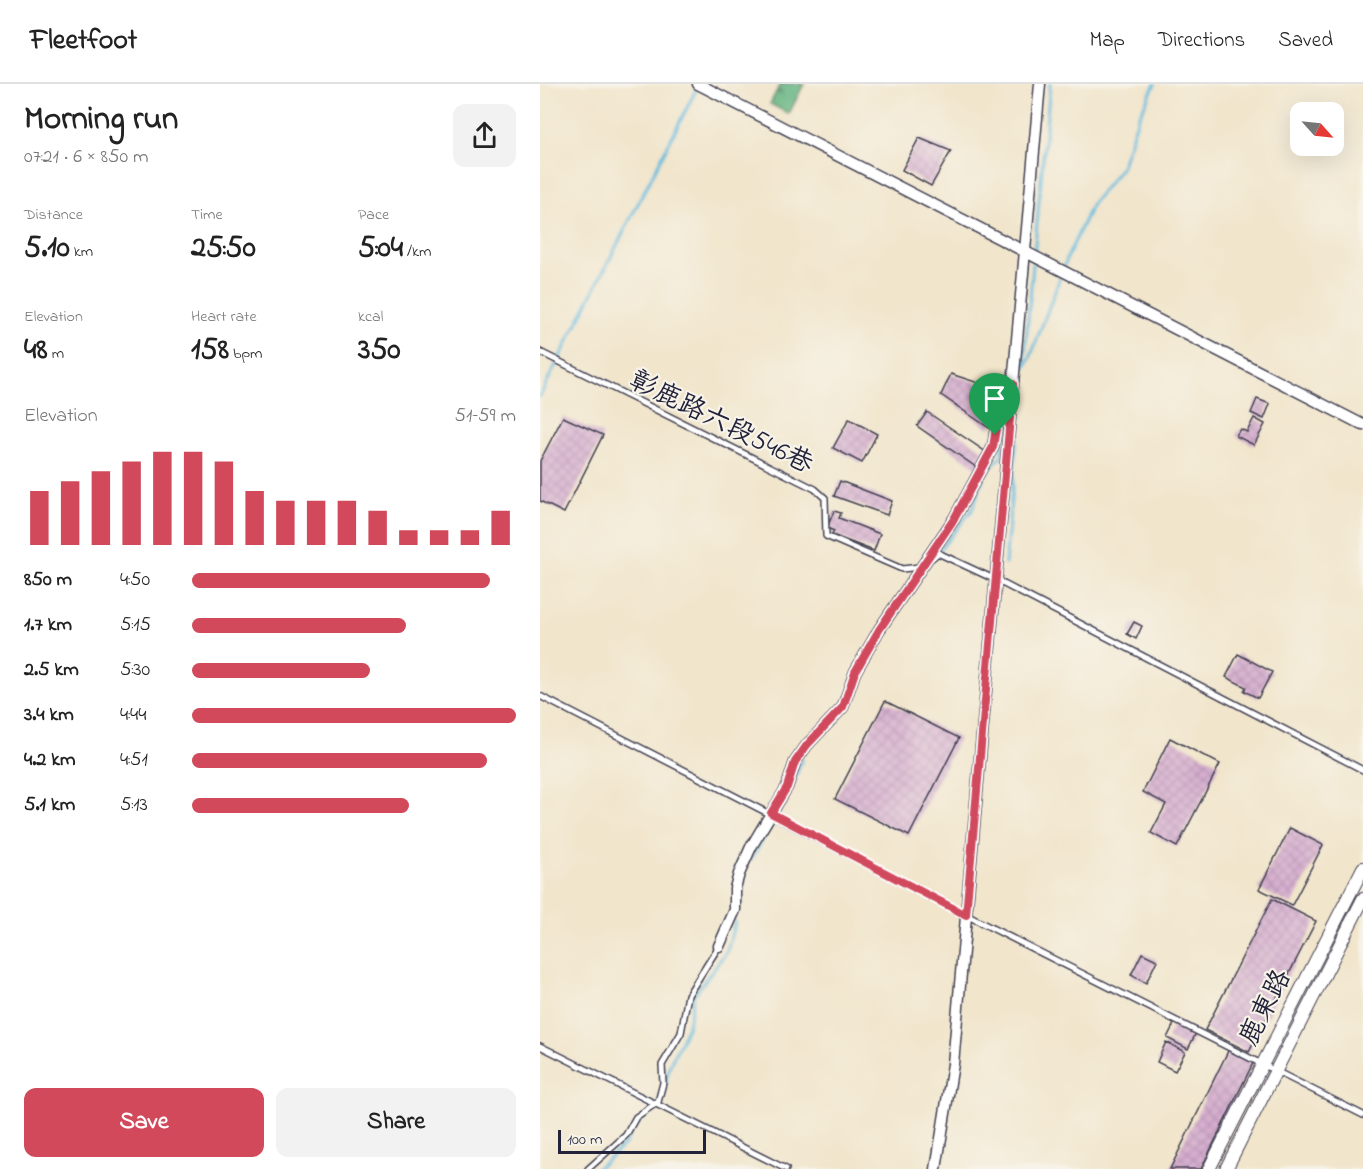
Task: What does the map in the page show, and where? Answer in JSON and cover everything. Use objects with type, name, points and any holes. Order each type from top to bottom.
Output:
[{"type":"street","points":[[698,84],[1363,425]]},
{"type":"street","points":[[936,1169],[953,1064],[1040,84]]},
{"type":"street","points":[[719,946],[735,910],[735,888],[751,847],[787,787],[795,762],[807,745],[843,707],[855,672],[919,568],[954,519],[993,447],[1002,391],[1013,384]]},
{"type":"street","name":"鹿東路","points":[[1209,1169],[1261,1063],[1363,868]]},
{"type":"street","name":"鹿東路","points":[[1226,1169],[1274,1070],[1363,898]]},
{"type":"lane","name":"彰鹿路六段546巷","points":[[540,352],[815,489],[825,498],[826,536],[902,569],[919,568]]},
{"type":"lane","points":[[919,568],[938,553],[996,580],[1363,770]]},
{"type":"lane","points":[[540,696],[966,915],[1363,1115]]},
{"type":"lane","points":[[588,1169],[626,1135],[636,1117],[658,1102],[663,1083],[662,1065],[681,1033],[688,995],[719,946]]},
{"type":"lane","points":[[540,1046],[658,1102],[786,1169]]},
{"type":"green space","points":[[780,84],[804,84],[789,114],[770,104]]},
{"type":"building","points":[[919,138],[951,151],[931,186],[902,170]]},
{"type":"building","points":[[951,374],[997,389],[998,412],[989,428],[941,395]]},
{"type":"building","points":[[1257,399],[1270,404],[1264,419],[1251,413]]},
{"type":"building","points":[[927,412],[986,452],[976,467],[917,426]]},
{"type":"building","points":[[563,417],[603,435],[564,513],[540,501],[540,461]]},
{"type":"building","points":[[1254,418],[1265,424],[1254,445],[1236,436],[1240,429],[1247,432]]},
{"type":"building","points":[[849,419],[877,434],[862,463],[833,448]]},
{"type":"building","points":[[840,481],[892,501],[887,515],[834,496]]},
{"type":"building","points":[[834,511],[841,513],[839,518],[880,534],[874,551],[832,535],[834,531],[827,528]]},
{"type":"building","points":[[1134,622],[1142,626],[1136,639],[1127,634]]},
{"type":"building","points":[[1238,654],[1272,672],[1258,698],[1244,691],[1246,687],[1226,677]]},
{"type":"building","points":[[885,701],[959,738],[909,836],[835,799]]},
{"type":"building","points":[[1170,738],[1220,764],[1177,847],[1151,833],[1166,804],[1143,792]]},
{"type":"building","points":[[1290,828],[1323,845],[1292,905],[1259,889]]},
{"type":"building","points":[[1272,899],[1316,921],[1249,1052],[1205,1030]]},
{"type":"building","points":[[1142,953],[1157,960],[1146,983],[1131,975]]},
{"type":"building","points":[[1175,1022],[1196,1033],[1188,1049],[1167,1038]]},
{"type":"building","points":[[1166,1042],[1185,1052],[1175,1071],[1157,1062]]},
{"type":"building","points":[[1229,1049],[1254,1061],[1201,1169],[1170,1169]]},
{"type":"waterway","points":[[1005,564],[1050,84]]},
{"type":"waterway","points":[[1017,382],[1030,358],[1068,256],[1092,204],[1121,168],[1138,118],[1155,84]]},
{"type":"waterway","points":[[540,396],[697,88]]},
{"type":"waterway","points":[[937,553],[972,510],[985,474],[1002,456],[1002,429],[1008,395]]},
{"type":"waterway","points":[[858,679],[866,664]]},
{"type":"waterway","points":[[793,784],[802,759]]},
{"type":"waterway","points":[[751,860],[786,798]]},
{"type":"waterway","points":[[740,906],[744,874]]},
{"type":"waterway","points":[[596,1169],[625,1144],[634,1127],[662,1102],[669,1067],[688,1025],[694,995],[727,951],[735,921]]},
{"type":"route","points":[[1013,384],[966,915],[771,813],[787,787],[795,762],[817,733],[830,723],[843,707],[855,672],[905,588],[954,519],[993,447],[995,435],[1002,391],[1013,384]]}]
